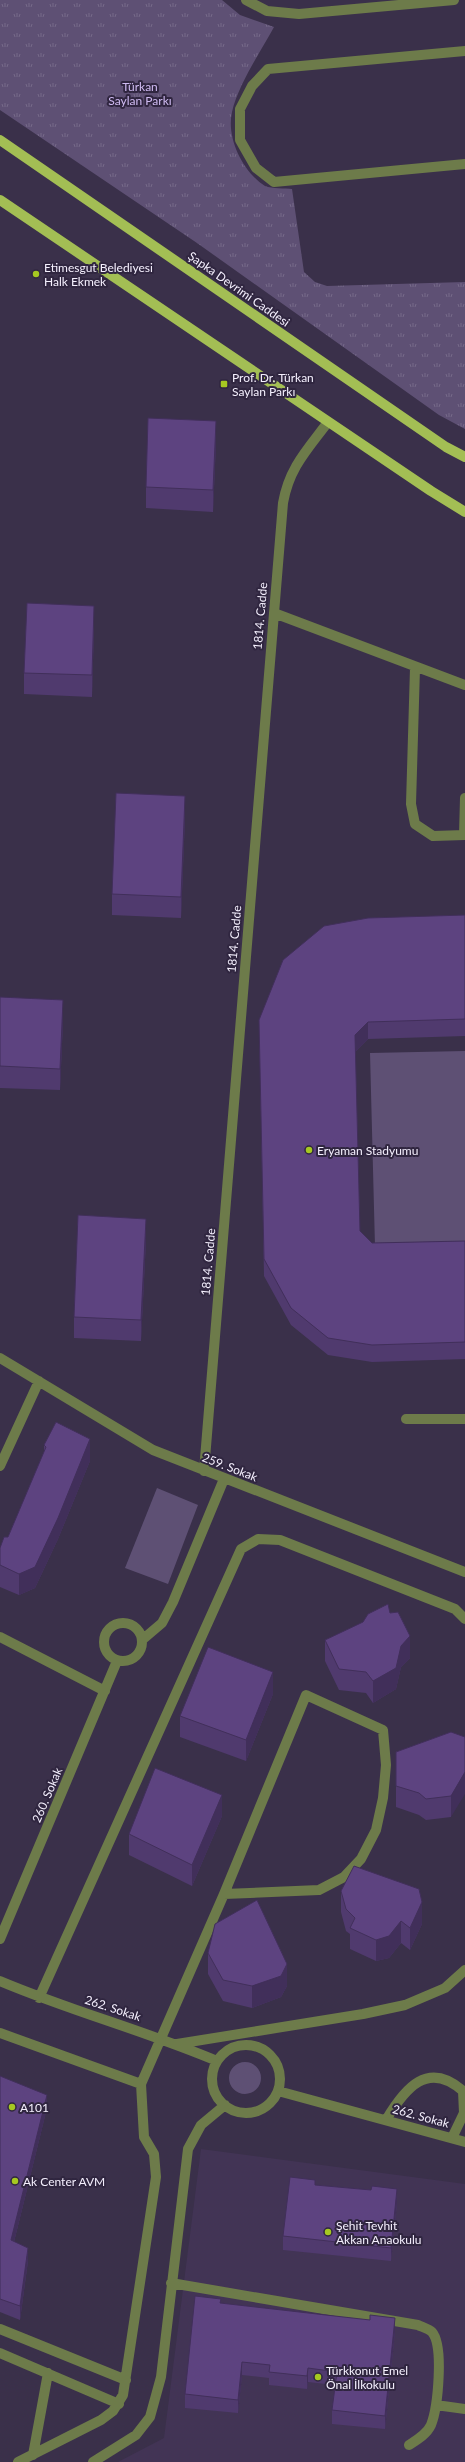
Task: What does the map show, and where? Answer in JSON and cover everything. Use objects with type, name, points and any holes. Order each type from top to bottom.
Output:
[{"type":"main road","name":"Şapka Devrimi Caddesi","points":[[0,140],[446,447],[465,456]]},
{"type":"main road","points":[[0,200],[431,492],[465,512]]},
{"type":"street","points":[[246,0],[267,11],[299,14],[454,0]]},
{"type":"street","points":[[465,51],[268,69],[252,86],[240,110],[240,140],[256,168],[274,182],[465,164]]},
{"type":"street","name":"1814. Cadde","points":[[204,1471],[286,482],[294,467],[328,422]]},
{"type":"street","points":[[274,613],[415,668],[465,685]]},
{"type":"street","points":[[415,668],[411,804],[415,824],[433,836],[464,835],[465,798]]},
{"type":"street","name":"259. Sokak","points":[[0,1358],[153,1450],[465,1572]]},
{"type":"street","points":[[0,1466],[39,1381]]},
{"type":"street","points":[[406,1419],[465,1419]]},
{"type":"street","points":[[142,1640],[162,1623],[173,1602],[224,1479]]},
{"type":"street","points":[[39,1998],[241,1549],[258,1540],[280,1540],[455,1609],[465,1619]]},
{"type":"street","points":[[119,1623],[131,1624],[137,1628],[142,1640],[140,1652],[136,1657],[124,1662],[117,1661],[112,1658],[105,1648],[104,1641],[108,1630],[119,1623]]},
{"type":"street","points":[[0,1637],[104,1691]]},
{"type":"street","name":"260. Sokak","points":[[0,1939],[2,1926],[117,1661]]},
{"type":"street","points":[[18,2462],[101,2420],[119,2404],[126,2380],[156,2177],[154,2154],[144,2137],[141,2084],[224,1894],[306,1694],[383,1730],[386,1766],[383,1798],[376,1830],[361,1859],[344,1876],[319,1890],[224,1894]]},
{"type":"street","points":[[177,2044],[363,2014],[404,2005],[445,1988],[465,1970]]},
{"type":"street","name":"262. Sokak","points":[[0,1981],[39,1998],[162,2038],[217,2061]]},
{"type":"street","points":[[0,2033],[141,2084]]},
{"type":"street","points":[[239,2046],[255,2046],[264,2051],[278,2068],[280,2079],[278,2091],[272,2101],[263,2108],[252,2113],[240,2113],[225,2105],[214,2092],[212,2081],[217,2061],[224,2053],[239,2046]]},
{"type":"street","points":[[386,2120],[400,2097],[414,2084],[433,2077],[451,2080],[463,2091],[464,2113],[452,2138]]},
{"type":"street","name":"262. Sokak","points":[[278,2091],[465,2142]]},
{"type":"street","points":[[93,2462],[136,2435],[150,2417],[161,2377],[188,2148],[201,2125],[225,2105]]},
{"type":"street","points":[[171,2283],[331,2309],[418,2326],[431,2331],[437,2341],[438,2376],[436,2405],[431,2426],[421,2438],[409,2446]]},
{"type":"street","points":[[0,2329],[126,2380]]},
{"type":"street","points":[[0,2353],[119,2404]]},
{"type":"street","points":[[33,2455],[48,2374]]},
{"type":"street","points":[[436,2405],[465,2409]]},
{"type":"shaded area","points":[[201,2149],[465,2184],[465,2462],[118,2462],[164,2438]]},
{"type":"green space","name":"Türkan Saylan Parkı","points":[[0,0],[222,0],[240,15],[274,27],[244,80],[232,112],[232,133],[238,154],[250,172],[265,186],[292,189],[304,272],[315,282],[327,286],[465,282],[465,429],[439,415],[197,243],[0,110]]},
{"type":"green space","points":[[465,1051],[465,1244],[375,1247],[370,1053]]},
{"type":"green space","points":[[157,1488],[198,1505],[168,1584],[125,1568]]},
{"type":"green space","points":[[242,2062],[248,2062],[258,2069],[261,2078],[260,2084],[254,2091],[248,2094],[242,2094],[232,2087],[229,2081],[229,2075],[236,2065]]},
{"type":"building","points":[[148,418],[216,421],[213,490],[146,487]]},
{"type":"building","points":[[27,603],[94,606],[92,675],[24,673]]},
{"type":"building","points":[[116,793],[185,796],[181,897],[112,894]]},
{"type":"building","name":"Eryaman Stadyumu","points":[[465,915],[465,1019],[368,1022],[355,1035],[360,1231],[372,1243],[465,1241],[465,1342],[372,1345],[328,1338],[291,1308],[264,1259],[259,1020],[283,960],[324,926],[368,918]]},
{"type":"building","points":[[0,997],[63,1000],[60,1069],[0,1066]]},
{"type":"building","points":[[78,1215],[146,1219],[141,1320],[74,1317]]},
{"type":"building","points":[[56,1422],[90,1439],[58,1518],[35,1567],[19,1574],[0,1565],[0,1548],[4,1537],[8,1537],[46,1447],[44,1445]]},
{"type":"building","points":[[388,1604],[390,1613],[398,1612],[410,1636],[401,1646],[396,1668],[373,1681],[366,1672],[339,1669],[325,1640],[363,1622],[368,1614]]},
{"type":"building","points":[[208,1647],[273,1672],[246,1740],[180,1716]]},
{"type":"building","points":[[451,1732],[465,1737],[465,1772],[451,1796],[426,1799],[419,1793],[396,1786],[396,1752]]},
{"type":"building","points":[[155,1768],[222,1795],[192,1865],[129,1834]]},
{"type":"building","points":[[354,1866],[419,1889],[422,1902],[410,1928],[401,1921],[389,1936],[376,1940],[350,1928],[355,1918],[346,1909],[341,1891]]},
{"type":"building","points":[[257,1900],[287,1964],[281,1976],[252,1986],[223,1980],[208,1953],[215,1924]]},
{"type":"building","name":"Ak Center AVM","points":[[0,2076],[47,2095],[11,2240],[28,2248],[20,2306],[0,2299]]},
{"type":"building","points":[[290,2177],[315,2180],[315,2185],[371,2190],[372,2186],[397,2189],[391,2248],[283,2236]]},
{"type":"building","points":[[195,2296],[221,2299],[220,2303],[370,2320],[370,2315],[395,2318],[385,2416],[332,2410],[337,2372],[308,2368],[307,2376],[269,2372],[270,2365],[242,2362],[238,2400],[185,2394]]},
{"type":"place","name":"Etimesgut Belediyesi Halk Ekmek","points":[[36,274]]},
{"type":"place","name":"Prof. Dr. Türkan Saylan Parkı","points":[[224,384]]},
{"type":"place","name":"Eryaman Stadyumu","points":[[309,1150]]},
{"type":"place","name":"A101","points":[[12,2107]]},
{"type":"place","name":"Ak Center AVM","points":[[15,2181]]},
{"type":"place","name":"Şehit Tevhit Akkan Anaokulu","points":[[328,2232]]},
{"type":"place","name":"Türkkonut Emel Önal İlkokulu","points":[[318,2377]]}]
